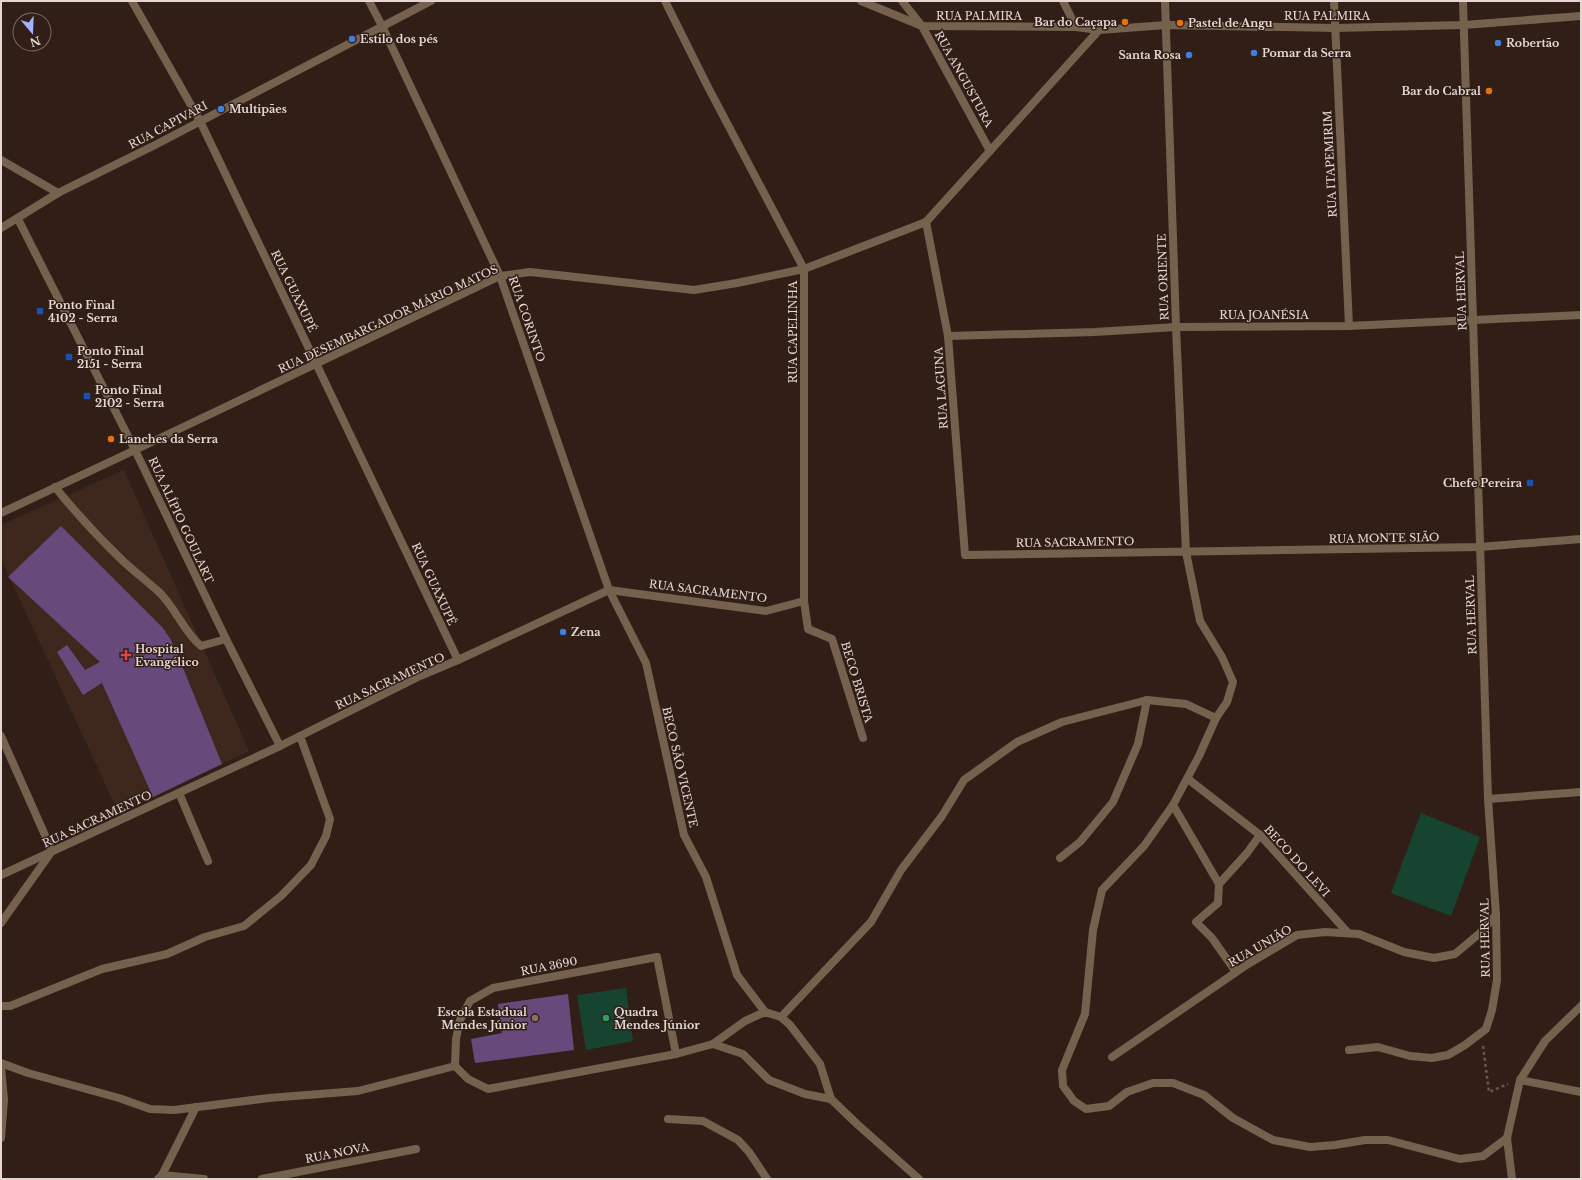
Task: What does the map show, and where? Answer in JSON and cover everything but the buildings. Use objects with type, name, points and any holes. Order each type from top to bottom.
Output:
[{"type":"street","name":"RUA GUAXUPÉ","points":[[132,1],[200,121],[318,364],[458,660]]},
{"type":"street","name":"RUA CORINTO","points":[[369,1],[500,276],[609,590]]},
{"type":"street","name":"RUA CAPIVARI","points":[[1,228],[58,193],[431,1]]},
{"type":"street","name":"RUA CAPELINHA","points":[[665,1],[804,269],[804,601]]},
{"type":"street","name":"RUA PALMIRA","points":[[861,1],[922,26],[1076,27],[1099,30],[1166,26],[1335,28],[1464,25],[1581,16]]},
{"type":"street","name":"RUA ANGUSTURA","points":[[902,1],[922,26],[990,151]]},
{"type":"street","points":[[1063,1],[1076,27]]},
{"type":"street","name":"RUA ORIENTE","points":[[1165,1],[1176,327],[1186,552],[1200,621],[1222,657],[1233,682],[1227,702],[1216,718],[1188,779],[1173,805],[1144,846],[1102,890],[1093,930],[1085,1014],[1062,1070],[1063,1086],[1074,1101],[1086,1109],[1109,1106],[1127,1092],[1153,1083],[1173,1083],[1204,1095],[1233,1118],[1273,1140],[1310,1147],[1365,1140],[1388,1140],[1460,1159],[1483,1156],[1508,1138]]},
{"type":"street","name":"RUA ITAPEMIRIM","points":[[1334,1],[1349,326]]},
{"type":"street","name":"RUA HERVAL","points":[[1463,1],[1488,799],[1496,915],[1497,980],[1492,1010],[1486,1029]]},
{"type":"street","name":"RUA DESEMBARGADOR MÁRIO MATOS","points":[[1,513],[318,364],[500,276],[530,272],[694,290],[804,269],[926,222],[1099,30]]},
{"type":"street","points":[[1,160],[58,193]]},
{"type":"street","name":"RUA ALÍPIO GOULART","points":[[18,218],[135,450],[226,639],[280,746]]},
{"type":"street","name":"RUA LAGUNA","points":[[926,222],[948,336],[965,555]]},
{"type":"street","name":"RUA JOANÉSIA","points":[[948,336],[1095,332],[1176,327],[1349,326],[1581,315]]},
{"type":"street","points":[[55,487],[86,524],[123,561],[161,594],[178,615],[194,640],[201,646],[226,639]]},
{"type":"street","name":"RUA MONTE SIÃO","points":[[1186,552],[1480,547],[1581,539]]},
{"type":"street","name":"RUA SACRAMENTO","points":[[965,555],[1186,552]]},
{"type":"street","name":"RUA SACRAMENTO","points":[[1,875],[280,746],[420,676],[609,590],[766,612],[804,601]]},
{"type":"street","name":"BECO SÃO VICENTE","points":[[609,590],[646,663],[684,835],[706,878],[737,975],[765,1012]]},
{"type":"street","name":"BECO BRISTA","points":[[804,601],[808,629],[832,639],[863,738]]},
{"type":"street","points":[[1060,858],[1080,842],[1113,802],[1138,744],[1146,700]]},
{"type":"street","points":[[781,1017],[871,922],[901,870],[942,816],[964,780],[1017,742],[1062,722],[1146,700],[1186,704],[1216,718]]},
{"type":"street","points":[[1,736],[52,851],[1,923]]},
{"type":"street","points":[[1,1006],[10,1006],[102,969],[167,954],[205,937],[244,926],[281,896],[311,865],[326,836],[330,819],[300,736]]},
{"type":"street","name":"BECO DO LEVI","points":[[1188,779],[1260,835],[1348,933]]},
{"type":"street","points":[[1488,799],[1581,792]]},
{"type":"street","points":[[179,793],[208,861]]},
{"type":"street","points":[[1173,805],[1219,884],[1218,903],[1196,922],[1212,938],[1236,972]]},
{"type":"street","points":[[1219,884],[1247,853],[1260,835]]},
{"type":"street","name":"RUA UNIÃO","points":[[1112,1057],[1236,972],[1297,935],[1325,932],[1359,934],[1404,952],[1434,958],[1455,954],[1480,933],[1496,915]]},
{"type":"street","name":"RUA 3690","points":[[455,1066],[456,1039],[460,1020],[470,1001],[493,988],[657,957],[676,1054]]},
{"type":"street","points":[[1512,1179],[1508,1138],[1520,1080],[1545,1041],[1581,1006]]},
{"type":"street","points":[[1,1063],[28,1073],[119,1098],[150,1109],[174,1110],[269,1098],[358,1091],[455,1066],[468,1079],[488,1089],[676,1054],[713,1044],[745,1020],[765,1012],[781,1017],[790,1025],[820,1064],[831,1099],[857,1124],[920,1179]]},
{"type":"street","points":[[1349,1050],[1378,1047],[1410,1056],[1432,1058],[1448,1055],[1465,1046],[1486,1029]]},
{"type":"street","points":[[713,1044],[743,1054],[769,1080],[805,1094],[831,1099]]},
{"type":"street","points":[[1,1067],[4,1100],[1,1138]]},
{"type":"street","points":[[1520,1080],[1581,1092]]},
{"type":"street","points":[[196,1107],[160,1177],[204,1179]]},
{"type":"street","points":[[668,1119],[703,1121],[738,1140],[749,1152],[767,1179]]},
{"type":"street","name":"RUA NOVA","points":[[262,1179],[416,1149]]},
{"type":"path","points":[[1486,1029],[1483,1050],[1488,1092],[1520,1080]]},
{"type":"shaded area","name":"Hospital Evangélico","points":[[124,470],[249,751],[119,814],[1,559],[1,525]]},
{"type":"green space","points":[[1421,813],[1480,837],[1451,916],[1391,893]]},
{"type":"green space","name":"Quadra Mendes Júnior","points":[[626,988],[633,1041],[586,1050],[577,995]]},
{"type":"place","name":"Bar do Caçapa","points":[[1125,22]]},
{"type":"place","name":"Pastel de Angu","points":[[1180,23]]},
{"type":"place","name":"Estilo dos pés","points":[[352,39]]},
{"type":"place","name":"Robertão","points":[[1498,43]]},
{"type":"place","name":"Pomar da Serra","points":[[1254,53]]},
{"type":"place","name":"Santa Rosa","points":[[1189,55]]},
{"type":"place","name":"Bar do Cabral","points":[[1489,91]]},
{"type":"place","name":"Multipães","points":[[221,109]]},
{"type":"place","name":"Ponto Final 4102 - Serra","points":[[40,311]]},
{"type":"place","name":"Ponto Final 2151 - Serra","points":[[69,357]]},
{"type":"place","name":"Ponto Final 2102 - Serra","points":[[87,396]]},
{"type":"place","name":"Lanches da Serra","points":[[111,439]]},
{"type":"place","name":"Chefe Pereira","points":[[1530,483]]},
{"type":"place","name":"Zena","points":[[563,632]]},
{"type":"place","name":"Hospital Evangélico","points":[[126,655]]},
{"type":"place","name":"Escola Estadual Mendes Júnior","points":[[535,1018]]},
{"type":"place","name":"Quadra Mendes Júnior","points":[[606,1018]]}]
